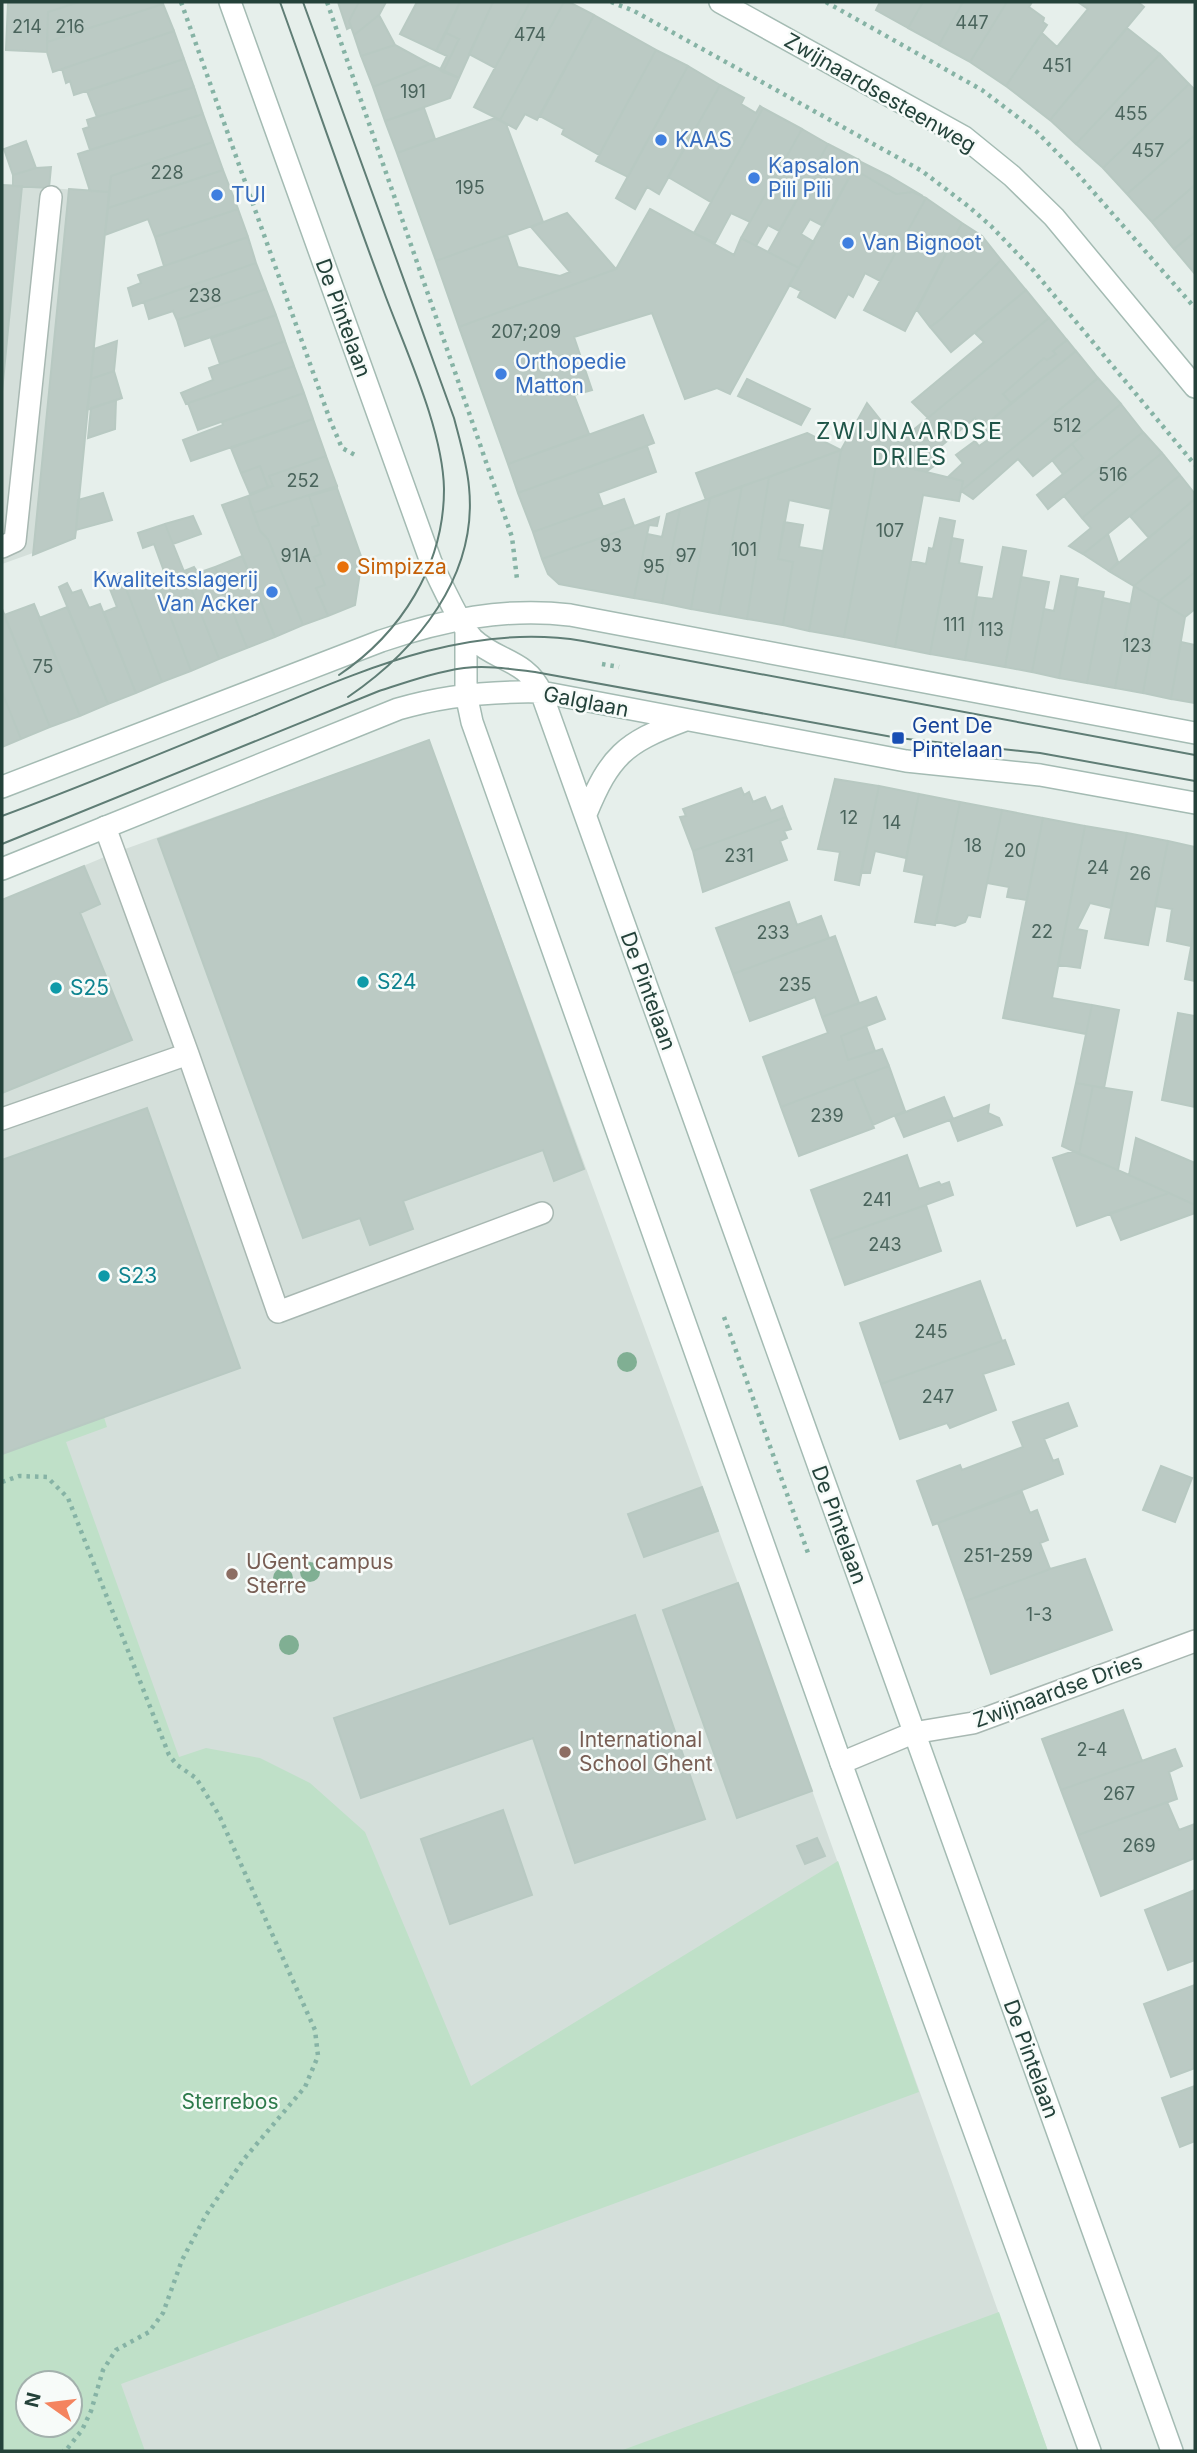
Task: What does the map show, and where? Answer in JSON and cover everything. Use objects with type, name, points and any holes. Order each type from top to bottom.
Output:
[{"type":"street","name":"De Pintelaan","points":[[230,2],[424,545],[463,625],[482,646],[532,675],[541,692],[1172,2451]]},
{"type":"street","name":"Zwijnaardsesteenweg","points":[[720,2],[964,137],[1012,176],[1054,217],[1195,387]]},
{"type":"street","points":[[2,547],[15,541],[51,197]]},
{"type":"street","points":[[2,787],[382,640],[425,627],[463,625],[521,613],[570,615],[1195,733]]},
{"type":"street","name":"De Pintelaan","points":[[463,625],[466,694],[472,722],[841,1763],[1090,2451]]},
{"type":"street","name":"Galglaan","points":[[2,869],[398,709],[466,694],[541,692],[906,761],[1040,775],[1195,803]]},
{"type":"street","points":[[586,814],[599,782],[621,753],[647,735],[684,721]]},
{"type":"street","points":[[104,827],[188,1054],[278,1312],[542,1213]]},
{"type":"street","points":[[2,1119],[188,1054]]},
{"type":"street","name":"Zwijnaardse Dries","points":[[841,1763],[913,1733],[973,1723],[1195,1641]]},
{"type":"path","points":[[181,2],[342,448]]},
{"type":"path","points":[[327,2],[512,537]]},
{"type":"path","points":[[611,2],[634,10],[922,171],[968,206],[1033,270],[1195,465]]},
{"type":"path","points":[[721,1309],[808,1556]]},
{"type":"path","points":[[2,1482],[19,1476],[47,1477],[68,1498],[169,1755],[177,1765],[196,1778],[219,1815],[316,2030],[318,2056],[304,2087],[244,2159],[206,2215],[182,2260],[163,2313],[149,2332],[116,2350],[103,2370],[91,2412],[82,2430],[66,2451]]},
{"type":"shaded area","points":[[2,185],[109,192],[75,538],[2,564]]},
{"type":"shaded area","name":"UGent campus Sterre","points":[[429,740],[738,1583],[1048,2451],[2,2451],[2,900],[114,853]]},
{"type":"green space","name":"Sterrebos","points":[[104,1417],[107,1427],[66,1442],[179,1757],[206,1748],[260,1758],[310,1783],[365,1832],[471,2086],[838,1861],[919,2092],[121,2384],[145,2451],[2,2451],[2,1454]]},
{"type":"green space","points":[[999,2312],[1048,2451],[620,2451]]},
{"type":"building","points":[[8,2],[79,2],[48,12],[47,52],[6,50]]},
{"type":"building","points":[[79,2],[163,4],[47,42],[48,12]]},
{"type":"building","points":[[338,2],[359,2],[349,21],[351,27],[347,29]]},
{"type":"building","points":[[359,2],[386,2],[379,15],[354,35],[349,21]]},
{"type":"building","points":[[417,2],[460,2],[436,51],[400,34]]},
{"type":"building","points":[[460,2],[493,2],[459,78],[443,72],[459,39],[446,33]]},
{"type":"building","points":[[493,2],[530,2],[495,68],[469,54]]},
{"type":"building","points":[[530,2],[564,2],[500,120],[474,107]]},
{"type":"building","points":[[564,2],[594,15],[537,120],[525,114],[516,129],[500,120]]},
{"type":"building","points":[[880,2],[923,2],[908,28],[876,10]]},
{"type":"building","points":[[923,2],[963,2],[939,45],[908,28]]},
{"type":"building","points":[[963,2],[1007,2],[970,62],[939,45]]},
{"type":"building","points":[[1007,2],[1032,2],[1029,7],[1044,18],[1043,22],[1047,25],[1006,86],[970,62]]},
{"type":"building","points":[[1078,2],[1138,2],[1144,7],[1050,120],[1006,86],[1042,33],[1057,47],[1088,9]]},
{"type":"building","points":[[163,4],[174,31],[53,72],[47,42]]},
{"type":"building","points":[[379,15],[395,45],[361,56],[354,35]]},
{"type":"building","points":[[594,15],[656,50],[599,155],[562,134],[564,129],[540,116]]},
{"type":"building","points":[[1127,28],[1160,54],[1076,144],[1050,120]]},
{"type":"building","points":[[174,31],[184,59],[74,95],[70,81],[66,83],[62,69]]},
{"type":"building","points":[[446,33],[459,39],[443,72],[440,70],[447,56],[436,51]]},
{"type":"building","points":[[395,45],[430,64],[373,87],[361,56]]},
{"type":"building","points":[[656,50],[688,66],[628,177],[596,161]]},
{"type":"building","points":[[1160,54],[1189,84],[1103,168],[1076,144]]},
{"type":"building","points":[[184,59],[194,87],[97,117],[87,91]]},
{"type":"building","points":[[430,64],[459,78],[450,98],[385,121],[373,87]]},
{"type":"building","points":[[688,66],[720,85],[659,194],[647,187],[635,209],[616,198]]},
{"type":"building","points":[[1189,84],[1195,90],[1195,135],[1127,194],[1103,168]]},
{"type":"building","points":[[720,85],[744,98],[741,104],[756,113],[760,106],[763,108],[711,202],[668,177]]},
{"type":"building","points":[[194,87],[203,114],[90,150],[83,129],[89,127],[87,120]]},
{"type":"building","points":[[424,108],[435,139],[397,153],[385,121]]},
{"type":"building","points":[[763,108],[802,129],[750,222],[731,213],[715,243],[694,233]]},
{"type":"building","points":[[203,114],[213,142],[111,176],[109,192],[90,191],[78,154]]},
{"type":"building","points":[[495,118],[506,124],[543,222],[436,261],[397,153]]},
{"type":"building","points":[[802,129],[828,144],[779,231],[768,225],[756,246],[741,238]]},
{"type":"building","points":[[1195,135],[1195,185],[1152,222],[1127,194]]},
{"type":"building","points":[[26,141],[36,168],[13,175],[4,149]]},
{"type":"building","points":[[213,142],[223,170],[108,208],[111,176]]},
{"type":"building","points":[[828,144],[859,160],[823,226],[810,219],[801,234],[814,242],[799,268],[768,252]]},
{"type":"building","points":[[859,160],[861,162],[857,171],[896,194],[913,192],[926,198],[880,281],[865,273],[853,297],[848,294],[835,318],[798,297],[801,291],[789,285]]},
{"type":"building","points":[[861,162],[923,196],[913,192],[896,194],[857,171]]},
{"type":"building","points":[[51,167],[49,188],[13,186],[13,175],[36,168]]},
{"type":"building","points":[[223,170],[238,209],[155,237],[148,219],[105,235],[108,208]]},
{"type":"building","points":[[2,185],[22,186],[2,392]]},
{"type":"building","points":[[1195,185],[1195,232],[1174,249],[1152,222]]},
{"type":"building","points":[[69,189],[109,192],[76,530],[75,538],[33,555]]},
{"type":"building","points":[[926,198],[962,223],[905,331],[864,310]]},
{"type":"building","points":[[238,209],[248,237],[164,266],[155,237]]},
{"type":"building","points":[[650,209],[734,255],[741,238],[799,268],[730,394],[717,388],[685,399],[652,313],[574,337],[592,390],[574,395],[589,434],[508,464],[459,327],[616,269]]},
{"type":"building","points":[[567,213],[616,269],[459,327],[436,261],[507,235],[518,267],[560,276],[570,272],[531,227]]},
{"type":"building","points":[[962,223],[982,236],[1001,260],[930,327],[917,310]]},
{"type":"building","points":[[1195,232],[1195,274],[1174,249]]},
{"type":"building","points":[[248,237],[256,263],[133,306],[128,288],[141,283],[138,275]]},
{"type":"building","points":[[1001,260],[1026,290],[951,352],[930,327]]},
{"type":"building","points":[[256,263],[266,289],[177,320],[173,311],[149,319],[144,302]]},
{"type":"building","points":[[266,289],[276,315],[185,346],[177,320]]},
{"type":"building","points":[[1026,290],[1049,318],[928,418],[912,402],[984,342],[975,333]]},
{"type":"building","points":[[276,315],[285,341],[220,364],[211,338]]},
{"type":"building","points":[[1049,318],[1067,340],[1053,351],[1056,354],[1047,360],[1044,358],[1003,394],[1011,403],[983,427],[975,418],[935,451],[942,460],[926,472],[877,460]]},
{"type":"building","points":[[1067,340],[1076,351],[1011,403],[1003,394],[1044,358],[1047,360],[1056,354],[1053,351]]},
{"type":"building","points":[[117,341],[114,371],[91,379],[94,349]]},
{"type":"building","points":[[285,341],[294,366],[186,404],[181,393],[213,380],[209,368]]},
{"type":"building","points":[[1076,351],[1098,378],[961,491],[963,481],[948,477],[963,463],[956,455],[975,441],[979,446],[992,437],[983,427]]},
{"type":"building","points":[[294,366],[304,393],[198,430],[188,403]]},
{"type":"building","points":[[114,371],[122,398],[87,410],[91,379]]},
{"type":"building","points":[[1098,378],[1121,404],[1033,476],[1018,459],[973,499],[961,491]]},
{"type":"building","points":[[747,379],[810,409],[801,425],[738,396]]},
{"type":"building","points":[[304,393],[313,419],[191,461],[183,440],[223,425],[222,422]]},
{"type":"building","points":[[116,400],[115,429],[88,438],[91,408]]},
{"type":"building","points":[[867,403],[898,442],[877,460],[844,637],[809,631],[841,450]]},
{"type":"building","points":[[1121,404],[1143,432],[1048,509],[1037,495],[1083,458],[1072,444]]},
{"type":"building","points":[[643,415],[654,443],[518,493],[508,464]]},
{"type":"building","points":[[313,419],[326,456],[269,476],[273,486],[268,487],[260,466],[241,473],[231,448]]},
{"type":"building","points":[[1143,432],[1162,453],[1082,518],[1064,496]]},
{"type":"building","points":[[807,433],[841,450],[706,500],[696,473]]},
{"type":"building","points":[[1072,444],[1083,458],[1063,474],[1052,460]]},
{"type":"building","points":[[647,446],[656,472],[598,493],[603,507],[533,532],[518,493]]},
{"type":"building","points":[[841,450],[831,509],[789,500],[778,559],[793,562],[783,625],[747,619],[769,477]]},
{"type":"building","points":[[1162,453],[1180,475],[1083,554],[1069,546],[1091,528],[1082,518]]},
{"type":"building","points":[[326,456],[337,486],[253,513],[248,496],[273,486],[269,476]]},
{"type":"building","points":[[877,460],[963,481],[959,501],[923,495],[895,647],[844,637]]},
{"type":"building","points":[[260,466],[268,487],[250,494],[241,473]]},
{"type":"building","points":[[1180,475],[1195,494],[1195,499],[1149,538],[1130,516]]},
{"type":"building","points":[[769,477],[747,619],[719,614],[742,486]]},
{"type":"building","points":[[337,486],[309,496],[319,525],[312,527],[321,554],[314,557],[325,585],[316,588],[328,616],[303,625],[268,539],[260,531],[253,513]]},
{"type":"building","points":[[742,486],[719,614],[691,609],[710,498]]},
{"type":"building","points":[[337,488],[362,559],[355,605],[328,616],[316,588],[325,585],[314,557],[321,554],[312,527],[319,525],[309,496]]},
{"type":"building","points":[[103,493],[112,520],[76,530],[78,500]]},
{"type":"building","points":[[248,496],[260,531],[268,539],[303,625],[275,637],[222,505]]},
{"type":"building","points":[[710,498],[691,609],[662,603],[680,509]]},
{"type":"building","points":[[624,499],[634,526],[542,559],[533,532]]},
{"type":"building","points":[[1195,499],[1195,535],[1134,586],[1109,571]]},
{"type":"building","points":[[680,509],[662,603],[634,598],[647,534],[662,537],[667,514]]},
{"type":"building","points":[[193,516],[201,534],[173,544],[165,524]]},
{"type":"building","points":[[659,517],[657,526],[649,525],[634,598],[559,584],[548,574],[542,559]]},
{"type":"building","points":[[940,518],[955,521],[930,654],[895,647],[911,561],[926,564],[929,548],[933,549]]},
{"type":"building","points":[[784,522],[803,525],[799,547],[823,551],[809,631],[783,625],[793,562],[778,559]]},
{"type":"building","points":[[165,524],[219,659],[191,671],[160,589],[169,585],[154,544],[143,548],[138,533]]},
{"type":"building","points":[[1108,534],[1118,562],[1109,571],[1083,554]]},
{"type":"building","points":[[1195,535],[1195,572],[1159,601],[1134,586]]},
{"type":"building","points":[[952,538],[963,540],[959,563],[982,567],[965,660],[930,654]]},
{"type":"building","points":[[1003,547],[1026,551],[1005,667],[965,660],[977,597],[993,599]]},
{"type":"building","points":[[242,556],[275,637],[247,648],[215,567]]},
{"type":"building","points":[[194,567],[198,573],[215,567],[247,648],[219,659],[184,571]]},
{"type":"building","points":[[1195,572],[1195,609],[1185,617],[1159,601]]},
{"type":"building","points":[[120,573],[162,682],[136,693],[104,612],[117,607],[106,579]]},
{"type":"building","points":[[154,574],[191,671],[162,682],[125,586]]},
{"type":"building","points":[[1061,576],[1078,579],[1059,678],[1032,672],[1044,609],[1054,611]]},
{"type":"building","points":[[1021,577],[1049,582],[1032,672],[1005,667]]},
{"type":"building","points":[[67,583],[72,593],[81,590],[89,608],[100,604],[136,693],[108,704],[59,587]]},
{"type":"building","points":[[1134,586],[1159,601],[1143,693],[1115,688]]},
{"type":"building","points":[[1077,587],[1104,592],[1087,683],[1059,678]]},
{"type":"building","points":[[1103,598],[1131,604],[1115,688],[1087,683]]},
{"type":"building","points":[[1159,601],[1185,617],[1171,699],[1143,693]]},
{"type":"building","points":[[34,604],[80,716],[50,727],[4,615]]},
{"type":"building","points":[[67,607],[108,704],[80,716],[39,618]]},
{"type":"building","points":[[2,609],[50,727],[21,739],[2,692]]},
{"type":"building","points":[[1181,642],[1195,645],[1195,703],[1171,699]]},
{"type":"building","points":[[2,692],[21,739],[2,747]]},
{"type":"building","name":"S24","points":[[429,740],[584,1169],[554,1181],[543,1150],[403,1201],[413,1229],[370,1245],[360,1218],[303,1238],[158,839]]},
{"type":"building","points":[[835,779],[879,786],[859,885],[835,880],[840,852],[818,849]]},
{"type":"building","points":[[879,786],[919,794],[906,858],[875,851],[870,873],[861,872]]},
{"type":"building","points":[[741,788],[744,795],[749,792],[753,802],[765,797],[771,811],[782,806],[786,817],[693,851],[680,817],[686,816],[683,809]]},
{"type":"building","points":[[919,794],[960,802],[935,925],[915,922],[924,875],[904,871]]},
{"type":"building","points":[[960,802],[1002,810],[980,917],[968,915],[965,922],[955,926],[936,922]]},
{"type":"building","points":[[1002,810],[1043,818],[1027,900],[1007,897],[1009,887],[987,883]]},
{"type":"building","points":[[786,817],[791,829],[784,831],[787,838],[780,841],[787,860],[703,892],[693,851]]},
{"type":"building","points":[[1043,818],[1085,826],[1052,998],[1092,1005],[1086,1034],[1003,1018]]},
{"type":"building","points":[[1085,826],[1127,833],[1111,908],[1090,903],[1077,929],[1087,931],[1080,968],[1058,965]]},
{"type":"building","points":[[1127,833],[1168,841],[1148,945],[1105,938]]},
{"type":"building","points":[[1168,841],[1195,847],[1195,926],[1191,946],[1167,941],[1172,909],[1155,906]]},
{"type":"building","name":"S25","points":[[84,866],[100,904],[80,913],[132,1040],[2,1093],[2,900]]},
{"type":"building","points":[[789,902],[797,925],[821,916],[829,938],[733,974],[716,928]]},
{"type":"building","points":[[1195,926],[1195,981],[1185,979]]},
{"type":"building","points":[[835,936],[859,1003],[822,1017],[815,997],[750,1021],[733,974]]},
{"type":"building","points":[[876,997],[885,1019],[841,1036],[848,1060],[882,1049],[889,1066],[781,1107],[763,1057],[828,1033],[822,1017]]},
{"type":"building","points":[[1092,1005],[1119,1010],[1104,1088],[1076,1083]]},
{"type":"building","points":[[1178,1013],[1195,1016],[1195,1107],[1162,1100]]},
{"type":"building","points":[[866,1026],[875,1051],[848,1060],[841,1036]]},
{"type":"building","points":[[889,1066],[905,1111],[873,1125],[854,1079]]},
{"type":"building","points":[[854,1079],[874,1128],[799,1156],[781,1107]]},
{"type":"building","points":[[1076,1083],[1093,1086],[1079,1154],[1062,1146]]},
{"type":"building","points":[[1093,1086],[1132,1092],[1118,1170],[1079,1154]]},
{"type":"building","points":[[944,1097],[953,1119],[904,1137],[895,1116]]},
{"type":"building","points":[[989,1105],[988,1113],[999,1118],[1002,1125],[958,1141],[950,1120]]},
{"type":"building","name":"S23","points":[[147,1108],[240,1368],[2,1454],[2,1160]]},
{"type":"building","points":[[1136,1138],[1195,1163],[1195,1205],[1129,1175]]},
{"type":"building","points":[[1074,1151],[1169,1193],[1077,1226],[1053,1158]]},
{"type":"building","points":[[907,1155],[919,1189],[939,1182],[941,1185],[949,1182],[953,1195],[829,1240],[811,1190]]},
{"type":"building","points":[[1169,1193],[1195,1205],[1195,1213],[1121,1240],[1110,1213]]},
{"type":"building","points":[[926,1205],[941,1251],[845,1285],[829,1240]]},
{"type":"building","points":[[980,1281],[1002,1341],[881,1384],[860,1323]]},
{"type":"building","points":[[1005,1340],[1014,1364],[983,1374],[996,1410],[950,1428],[947,1423],[900,1439],[881,1384]]},
{"type":"building","points":[[1068,1403],[1077,1426],[1044,1439],[1053,1461],[1058,1459],[1063,1474],[933,1525],[917,1481],[960,1465],[962,1470],[1023,1447],[1013,1422]]},
{"type":"building","points":[[1161,1466],[1192,1478],[1175,1522],[1143,1510]]},
{"type":"building","points":[[702,1487],[718,1531],[644,1557],[628,1514]]},
{"type":"building","points":[[1022,1492],[1030,1513],[1037,1510],[1048,1540],[1040,1543],[1050,1569],[966,1601],[938,1523]]},
{"type":"building","points":[[1085,1559],[1112,1630],[991,1674],[966,1601],[1050,1569]]},
{"type":"building","points":[[738,1583],[812,1791],[737,1818],[663,1610]]},
{"type":"building","points":[[635,1615],[705,1819],[575,1863],[533,1738],[361,1798],[334,1718]]},
{"type":"building","points":[[1123,1710],[1142,1761],[1061,1790],[1042,1739]]},
{"type":"building","points":[[1175,1749],[1182,1766],[1169,1772],[1177,1799],[1078,1835],[1061,1790]]},
{"type":"building","points":[[1167,1802],[1179,1830],[1195,1824],[1195,1858],[1101,1896],[1078,1835]]},
{"type":"building","points":[[503,1810],[532,1895],[450,1924],[421,1839]]},
{"type":"building","points":[[817,1838],[825,1856],[805,1864],[797,1846]]},
{"type":"building","points":[[1195,1890],[1195,1960],[1168,1970],[1145,1910]]},
{"type":"building","points":[[1195,1985],[1195,2068],[1171,2077],[1144,2004]]},
{"type":"building","points":[[1195,2086],[1195,2141],[1180,2147],[1162,2098]]},
{"type":"tram line","points":[[280,2],[422,389],[442,466],[442,517],[427,571],[415,595],[382,639],[339,675]]},
{"type":"tram line","points":[[303,2],[454,418],[469,487],[469,520],[464,551],[438,608],[397,657],[348,697]]},
{"type":"tram line","points":[[2,816],[326,685],[409,656],[452,645],[495,639],[538,637],[583,641],[1195,755]]},
{"type":"tram line","points":[[2,844],[379,691],[432,675],[473,667],[535,672],[898,738],[1040,753],[1195,781]]},
{"type":"place","name":"KAAS","points":[[661,140]]},
{"type":"place","name":"Kapsalon Pili Pili","points":[[754,178]]},
{"type":"place","name":"TUI","points":[[217,195]]},
{"type":"place","name":"Van Bignoot","points":[[848,243]]},
{"type":"place","name":"Orthopedie Matton","points":[[501,374]]},
{"type":"place","name":"Simpizza","points":[[343,567]]},
{"type":"place","name":"Kwaliteitsslagerij Van Acker","points":[[272,592]]},
{"type":"place","name":"Gent De Pintelaan","points":[[898,738]]},
{"type":"place","name":"S24","points":[[363,982]]},
{"type":"place","name":"S25","points":[[56,988]]},
{"type":"place","name":"S23","points":[[104,1276]]},
{"type":"place","name":"UGent campus Sterre","points":[[232,1574]]},
{"type":"place","name":"International School Ghent","points":[[565,1752]]},
{"type":"district","name":"ZWIJNAARDSE DRIES","points":[[910,444]]}]
